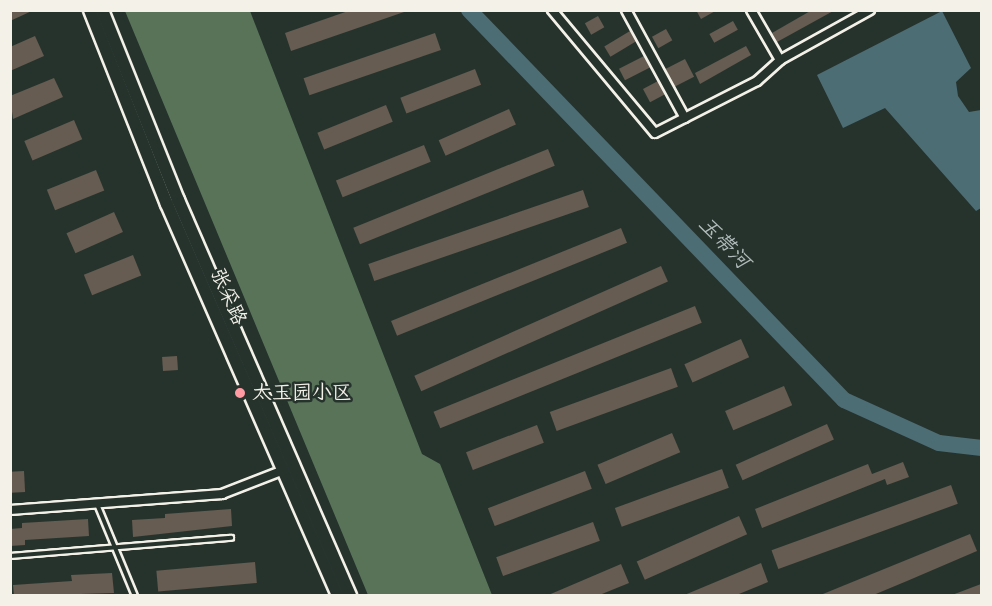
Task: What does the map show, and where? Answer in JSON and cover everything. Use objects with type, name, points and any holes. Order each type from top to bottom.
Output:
[{"type":"main road","name":"张采路","points":[[90,10],[167,204],[288,468],[350,596]]},
{"type":"main road","name":"张采路","points":[[102,10],[338,596]]},
{"type":"street","points":[[552,10],[655,133],[757,81],[780,60],[870,10]]},
{"type":"street","points":[[626,10],[684,118]]},
{"type":"street","points":[[751,10],[780,60]]},
{"type":"street","points":[[10,510],[222,494],[288,468]]},
{"type":"lane","points":[[96,504],[135,596]]},
{"type":"lane","points":[[10,556],[231,538]]},
{"type":"green space","points":[[125,11],[250,11],[422,454],[440,464],[492,595],[368,595]]},
{"type":"water","points":[[942,11],[971,68],[956,82],[958,96],[969,112],[981,110],[981,208],[976,211],[885,108],[843,128],[817,75]]},
{"type":"building","points":[[10,10],[34,10],[10,21]]},
{"type":"building","points":[[351,10],[404,12],[291,51],[285,33]]},
{"type":"building","points":[[696,10],[717,10],[701,19]]},
{"type":"building","points":[[812,10],[835,10],[777,42],[772,33]]},
{"type":"building","points":[[598,16],[604,27],[591,35],[585,23]]},
{"type":"building","points":[[733,21],[738,30],[714,43],[709,34]]},
{"type":"building","points":[[666,29],[672,40],[658,48],[652,37]]},
{"type":"building","points":[[630,31],[636,41],[610,57],[604,46]]},
{"type":"building","points":[[435,33],[441,50],[309,95],[304,78]]},
{"type":"building","points":[[35,36],[44,56],[10,71],[10,47]]},
{"type":"building","points":[[746,46],[751,55],[700,84],[695,73]]},
{"type":"building","points":[[644,56],[650,68],[625,80],[619,69]]},
{"type":"building","points":[[685,59],[694,77],[674,87],[665,69]]},
{"type":"building","points":[[475,69],[481,85],[406,114],[400,98]]},
{"type":"building","points":[[54,78],[63,97],[13,119],[10,96]]},
{"type":"building","points":[[658,81],[665,94],[650,102],[643,89]]},
{"type":"building","points":[[386,105],[393,122],[324,149],[317,133]]},
{"type":"building","points":[[509,109],[516,125],[446,156],[439,140]]},
{"type":"building","points":[[74,120],[82,139],[32,160],[24,141]]},
{"type":"building","points":[[424,145],[431,162],[343,197],[336,181]]},
{"type":"building","points":[[548,149],[555,166],[360,244],[353,228]]},
{"type":"building","points":[[96,170],[104,190],[55,210],[47,190]]},
{"type":"building","points":[[583,190],[589,207],[374,281],[368,264]]},
{"type":"building","points":[[114,212],[123,232],[75,253],[66,233]]},
{"type":"building","points":[[621,228],[627,243],[397,336],[391,321]]},
{"type":"building","points":[[133,255],[141,275],[92,295],[84,275]]},
{"type":"building","points":[[661,266],[668,282],[421,391],[414,376]]},
{"type":"building","points":[[695,306],[702,323],[440,428],[434,412]]},
{"type":"building","points":[[741,339],[749,357],[692,382],[684,364]]},
{"type":"building","points":[[177,356],[178,370],[163,371],[162,357]]},
{"type":"building","points":[[671,368],[678,387],[557,431],[550,412]]},
{"type":"building","points":[[784,386],[792,405],[733,430],[725,411]]},
{"type":"building","points":[[827,424],[834,440],[743,480],[736,465]]},
{"type":"building","points":[[537,425],[544,443],[473,470],[466,452]]},
{"type":"building","points":[[672,433],[680,452],[606,484],[597,465]]},
{"type":"building","points":[[903,462],[909,477],[887,485],[885,479],[762,528],[755,509],[868,464],[872,474]]},
{"type":"building","points":[[722,469],[729,488],[622,527],[615,508]]},
{"type":"building","points":[[24,471],[25,492],[11,493],[10,472]]},
{"type":"building","points":[[585,471],[592,489],[495,526],[488,508]]},
{"type":"building","points":[[951,485],[958,504],[778,569],[772,550]]},
{"type":"building","points":[[231,509],[232,526],[133,537],[132,520],[165,518],[165,514]]},
{"type":"building","points":[[739,516],[747,534],[645,580],[637,562]]},
{"type":"building","points":[[88,519],[89,536],[25,540],[25,545],[10,546],[10,529],[22,528],[22,523]]},
{"type":"building","points":[[593,522],[600,541],[503,576],[496,557]]},
{"type":"building","points":[[970,534],[977,551],[871,596],[818,596]]},
{"type":"building","points":[[255,562],[257,583],[158,592],[156,571]]},
{"type":"building","points":[[761,563],[768,582],[734,596],[682,596]]},
{"type":"building","points":[[621,564],[629,583],[597,596],[546,596]]},
{"type":"building","points":[[112,573],[114,593],[14,596],[13,585],[72,581],[71,575]]},
{"type":"building","points":[[981,584],[981,596],[952,596],[952,595]]},
{"type":"waterway","name":"玉带河","points":[[469,10],[844,400],[939,443],[982,448]]},
{"type":"place","name":"太玉园小区","points":[[240,393]]}]
